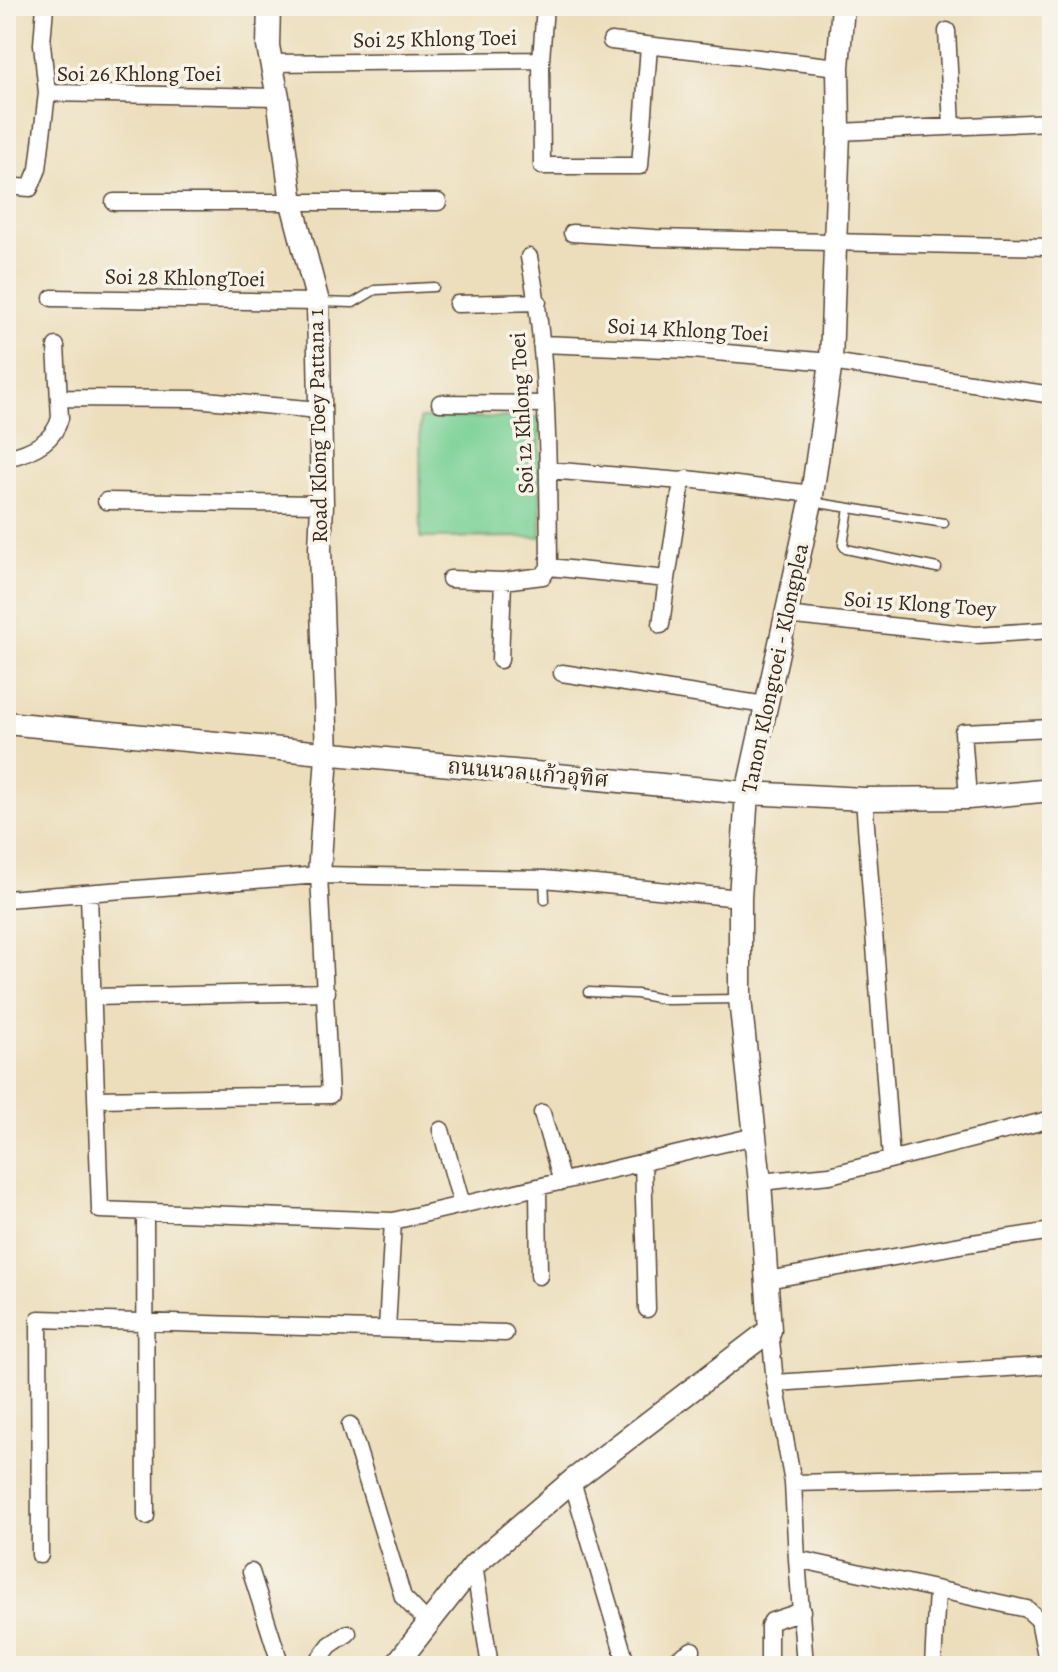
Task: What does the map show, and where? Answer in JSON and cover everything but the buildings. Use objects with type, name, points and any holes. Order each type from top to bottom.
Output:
[{"type":"street","points":[[45,6],[42,44],[47,93]]},
{"type":"street","name":"Road Klong Toey Pattana 1","points":[[269,6],[268,46],[292,203],[318,302],[320,549],[327,755],[319,875]]},
{"type":"street","points":[[541,60],[545,6]]},
{"type":"street","name":"Tanon Klongtoei - Klongplea","points":[[770,1330],[760,1182],[740,999],[740,898],[747,793],[812,498],[831,362],[839,132],[838,67],[843,6]]},
{"type":"street","points":[[947,31],[952,126]]},
{"type":"street","points":[[611,41],[838,67]]},
{"type":"street","name":"Soi 25 Khlong Toei","points":[[271,63],[541,60],[542,166],[640,166],[649,46]]},
{"type":"street","name":"Soi 26 Khlong Toei","points":[[6,186],[30,188],[38,169],[47,93],[278,97]]},
{"type":"street","points":[[839,132],[1052,122]]},
{"type":"street","points":[[114,202],[438,202]]},
{"type":"street","points":[[572,233],[655,238],[1052,247]]},
{"type":"street","name":"Soi 12 Khlong Toei","points":[[529,257],[538,302],[546,404],[549,567]]},
{"type":"street","name":"Soi 28 KhlongToei","points":[[52,298],[318,302]]},
{"type":"street","points":[[457,304],[538,302]]},
{"type":"street","name":"Soi 14 Khlong Toei","points":[[541,344],[692,350],[831,362],[1052,395]]},
{"type":"street","points":[[6,458],[33,449],[53,434],[60,418],[56,346]]},
{"type":"street","points":[[59,398],[194,399],[319,410]]},
{"type":"street","points":[[440,403],[546,404]]},
{"type":"street","points":[[548,470],[690,480],[812,498]]},
{"type":"street","points":[[661,625],[667,579],[690,480]]},
{"type":"street","points":[[106,501],[322,504]]},
{"type":"street","points":[[450,579],[503,581],[543,576],[549,567],[667,579]]},
{"type":"street","points":[[500,660],[503,581]]},
{"type":"street","name":"Soi 15 Klong Toey","points":[[785,615],[976,635],[1052,630]]},
{"type":"street","points":[[562,673],[765,705]]},
{"type":"street","name":"ถนนนวลแก้วอุทิศ","points":[[6,723],[747,793],[864,799],[968,798],[1052,790]]},
{"type":"street","points":[[968,798],[963,732],[1052,728]]},
{"type":"street","points":[[864,799],[891,1159]]},
{"type":"street","points":[[96,1099],[330,1095],[319,875]]},
{"type":"street","points":[[6,899],[319,875],[544,879],[740,898]]},
{"type":"street","points":[[89,895],[100,1210],[393,1221],[755,1136]]},
{"type":"street","points":[[93,997],[327,992]]},
{"type":"street","points":[[542,1113],[562,1182]]},
{"type":"street","points":[[760,1182],[830,1175],[1052,1119]]},
{"type":"street","points":[[441,1130],[462,1205]]},
{"type":"street","points":[[643,1162],[647,1309]]},
{"type":"street","points":[[538,1187],[539,1276]]},
{"type":"street","points":[[145,1212],[146,1516]]},
{"type":"street","points":[[387,1329],[393,1221]]},
{"type":"street","points":[[767,1280],[1052,1231]]},
{"type":"street","points":[[40,1555],[39,1319],[505,1333]]},
{"type":"street","points":[[770,1330],[775,1383],[793,1483],[805,1666]]},
{"type":"street","points":[[395,1666],[474,1565],[572,1481],[770,1330]]},
{"type":"street","points":[[775,1383],[1052,1365]]},
{"type":"street","points":[[350,1425],[403,1597],[428,1623]]},
{"type":"street","points":[[793,1483],[1052,1477]]},
{"type":"street","points":[[572,1481],[627,1666]]},
{"type":"street","points":[[797,1559],[1034,1613],[1039,1620],[1048,1666]]},
{"type":"street","points":[[474,1565],[490,1666]]},
{"type":"street","points":[[251,1572],[281,1666]]},
{"type":"street","points":[[933,1666],[937,1590]]},
{"type":"street","points":[[769,1666],[769,1626],[772,1621],[802,1611]]},
{"type":"street","points":[[314,1666],[330,1645],[348,1633]]},
{"type":"street","points":[[666,1666],[692,1650]]},
{"type":"lane","points":[[318,302],[353,303],[375,290],[434,287]]},
{"type":"lane","points":[[812,498],[849,508],[944,523]]},
{"type":"lane","points":[[849,508],[843,545],[846,549],[937,568]]},
{"type":"lane","points":[[544,879],[545,900]]},
{"type":"lane","points":[[588,992],[637,994],[667,1000],[740,999]]},
{"type":"green space","points":[[540,417],[541,537],[421,538],[420,418]]}]
